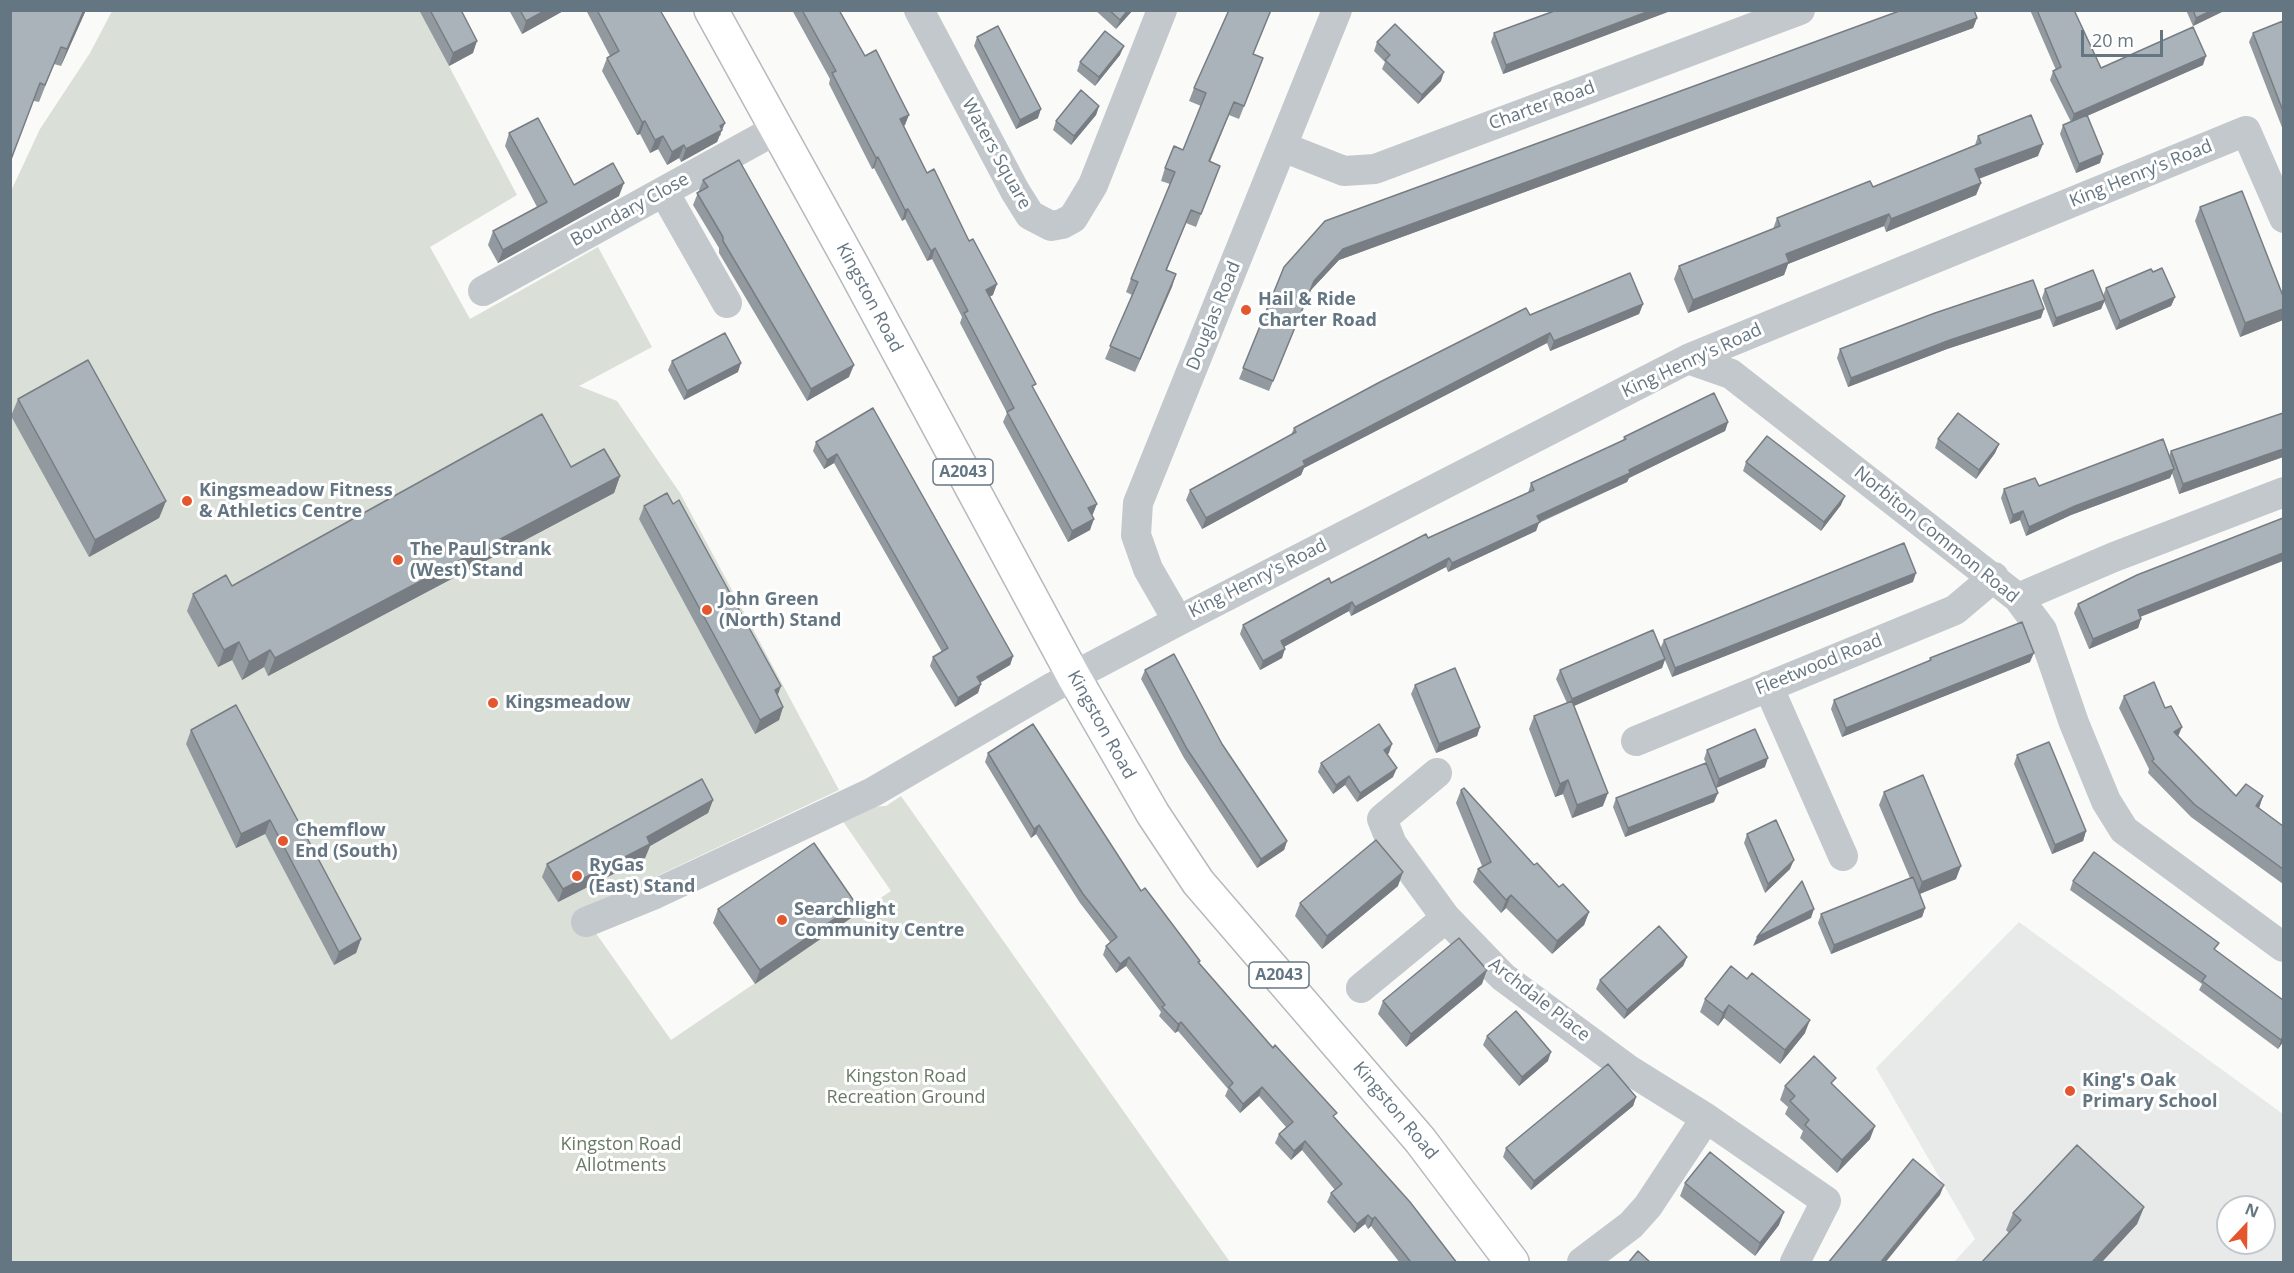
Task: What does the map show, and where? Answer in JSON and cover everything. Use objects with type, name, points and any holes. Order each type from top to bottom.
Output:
[{"type":"main road","name":"A2043","points":[[711,10],[777,129]]},
{"type":"main road","name":"Kingston Road","points":[[777,129],[1074,677],[1144,801],[1198,882],[1420,1140],[1512,1263]]},
{"type":"street","name":"Waters Square","points":[[919,10],[1015,192],[1030,215],[1052,226],[1073,218],[1093,185],[1162,10]]},
{"type":"street","name":"Douglas Road","points":[[1178,621],[1148,569],[1136,535],[1138,503],[1337,10]]},
{"type":"street","name":"Charter Road","points":[[1283,147],[1344,171],[1375,169],[1798,11]]},
{"type":"street","name":"Boundary Close","points":[[483,291],[777,129]]},
{"type":"street","name":"King Henry's Road","points":[[586,922],[655,894],[873,792],[1074,677],[1178,621],[1688,358],[2246,131],[2283,218]]},
{"type":"street","points":[[664,192],[727,303]]},
{"type":"street","name":"Norbiton Common Road","points":[[1688,358],[1731,374],[2018,598],[2042,630],[2074,723],[2106,801],[2124,830],[2283,948]]},
{"type":"street","points":[[2018,598],[2114,557],[2283,492]]},
{"type":"street","name":"Fleetwood Road","points":[[1636,741],[1955,610],[1994,577]]},
{"type":"street","points":[[1768,686],[1843,856]]},
{"type":"street","name":"Archdale Place","points":[[1437,773],[1382,819],[1392,844],[1446,918],[1503,977],[1629,1070],[1706,1118],[1826,1201],[1795,1263]]},
{"type":"street","points":[[1361,988],[1446,918]]},
{"type":"street","points":[[1582,1263],[1631,1225],[1648,1206],[1706,1118]]},
{"type":"shaded area","name":"King's Oak Primary School","points":[[2019,922],[2283,1114],[2283,1262],[1954,1262],[1975,1239],[1876,1068]]},
{"type":"green space","points":[[112,11],[420,11],[517,195],[430,247],[470,319],[598,247],[652,347],[579,386],[617,401],[680,493],[839,790],[581,912],[671,1040],[891,891],[840,817],[865,807],[886,806],[901,796],[1230,1262],[11,1262],[11,191],[40,129],[90,53]]},
{"type":"building","points":[[10,10],[84,10],[67,49],[61,47],[45,85],[40,83],[10,162]]},
{"type":"building","points":[[430,10],[461,10],[477,41],[453,53]]},
{"type":"building","points":[[520,10],[546,10],[526,21]]},
{"type":"building","points":[[597,10],[660,10],[725,123],[720,126],[722,130],[686,149],[684,145],[672,152],[663,136],[655,140],[645,121],[642,122],[607,58],[619,51]]},
{"type":"building","points":[[802,10],[839,10],[865,56],[876,50],[909,115],[900,119],[927,173],[934,169],[969,241],[973,239],[997,284],[986,290],[1036,384],[1032,386],[1097,504],[1088,508],[1094,519],[1072,531],[1007,412],[1014,408],[964,313],[968,311],[935,248],[931,251],[908,209],[905,210],[878,157],[876,158],[832,73],[836,71]]},
{"type":"building","points":[[1109,10],[1128,10],[1120,20]]},
{"type":"building","points":[[1229,10],[1271,10],[1253,54],[1263,58],[1244,106],[1234,102],[1209,161],[1220,166],[1201,214],[1191,210],[1166,270],[1176,274],[1140,359],[1110,346],[1138,282],[1131,279],[1175,172],[1165,168],[1174,146],[1183,150],[1206,93],[1194,88]]},
{"type":"building","points":[[1557,10],[1652,10],[1506,65],[1494,33]]},
{"type":"building","points":[[1902,10],[1974,10],[1977,18],[1343,249],[1314,281],[1273,381],[1243,368],[1284,267],[1325,221]]},
{"type":"building","points":[[2037,10],[2074,10],[2101,68],[2193,27],[2206,56],[2074,114],[2053,71],[2061,67]]},
{"type":"building","points":[[2193,10],[2213,10],[2196,18]]},
{"type":"building","points":[[2283,21],[2283,111],[2253,33]]},
{"type":"building","points":[[1395,24],[1444,72],[1422,95],[1385,60],[1390,55],[1377,42]]},
{"type":"building","points":[[998,26],[1041,109],[1020,120],[977,37]]},
{"type":"building","points":[[1105,31],[1124,46],[1099,77],[1080,62]]},
{"type":"building","points":[[1081,90],[1099,106],[1074,136],[1056,121]]},
{"type":"building","points":[[2031,115],[2043,144],[1975,169],[1981,183],[1891,219],[1889,214],[1786,254],[1789,262],[1693,300],[1679,266],[1780,226],[1777,218],[1870,181],[1873,187],[1981,143],[1978,136]]},
{"type":"building","points":[[2087,115],[2103,154],[2079,164],[2063,125]]},
{"type":"building","points":[[538,118],[574,185],[613,163],[624,183],[503,250],[493,231],[547,202],[509,133]]},
{"type":"building","points":[[739,160],[854,365],[811,389],[697,193],[708,187],[703,180]]},
{"type":"building","points":[[2242,191],[2283,296],[2283,309],[2245,323],[2200,207]]},
{"type":"building","points":[[2162,268],[2175,297],[2120,321],[2106,288],[2151,269],[2153,272]]},
{"type":"building","points":[[2093,270],[2105,300],[2056,318],[2045,289]]},
{"type":"building","points":[[1630,273],[1643,304],[1554,341],[1550,333],[1303,461],[1305,465],[1206,518],[1190,490],[1296,432],[1294,428],[1526,308],[1530,315]]},
{"type":"building","points":[[2033,280],[2044,309],[1950,340],[1851,378],[1840,349],[1935,313]]},
{"type":"building","points":[[725,333],[741,363],[687,391],[672,361]]},
{"type":"building","points":[[88,360],[166,501],[95,540],[18,399]]},
{"type":"building","points":[[1714,393],[1728,422],[1629,470],[1630,473],[1537,516],[1540,522],[1452,563],[1449,558],[1355,607],[1352,602],[1281,641],[1285,649],[1263,661],[1243,625],[1329,578],[1331,583],[1426,534],[1428,538],[1534,490],[1531,483],[1626,439],[1624,437]]},
{"type":"building","points":[[873,408],[1013,656],[977,677],[981,684],[958,698],[933,657],[948,648],[837,454],[827,460],[816,442]]},
{"type":"building","points":[[1958,413],[1999,444],[1979,470],[1938,439]]},
{"type":"building","points":[[2283,413],[2283,449],[2183,484],[2171,451]]},
{"type":"building","name":"The Paul Strank (West) Stand","points":[[542,414],[571,467],[604,449],[620,476],[275,658],[270,650],[249,662],[239,642],[224,650],[193,594],[226,575],[232,586]]},
{"type":"building","points":[[1767,436],[1845,496],[1824,522],[1746,462]]},
{"type":"building","points":[[2163,439],[2174,469],[2075,506],[2029,527],[2023,511],[2013,515],[2004,489],[2035,478],[2039,486]]},
{"type":"building","name":"John Green (North) Stand","points":[[667,493],[673,504],[679,500],[781,686],[775,690],[783,707],[760,720],[644,506]]},
{"type":"building","points":[[2283,518],[2283,553],[2138,610],[2141,619],[2093,639],[2078,604],[2137,575]]},
{"type":"building","points":[[1904,543],[1916,573],[1675,668],[1664,640]]},
{"type":"building","points":[[2022,622],[2034,653],[1846,728],[1834,700],[1931,660],[1930,658]]},
{"type":"building","points":[[1653,630],[1665,659],[1572,699],[1560,670]]},
{"type":"building","points":[[1174,654],[1222,744],[1287,841],[1261,859],[1187,749],[1145,670]]},
{"type":"building","points":[[1455,668],[1480,727],[1439,744],[1415,685]]},
{"type":"building","points":[[2154,682],[2165,708],[2171,706],[2182,727],[2174,732],[2236,796],[2246,784],[2263,796],[2256,806],[2283,826],[2283,869],[2195,805],[2152,761],[2154,759],[2124,696]]},
{"type":"building","points":[[1572,701],[1608,793],[1577,805],[1568,780],[1560,784],[1534,716]]},
{"type":"building","points":[[236,705],[361,939],[339,952],[270,820],[241,834],[191,730]]},
{"type":"building","points":[[1033,724],[1141,891],[1145,888],[1200,961],[1198,962],[1273,1048],[1275,1045],[1337,1113],[1333,1116],[1410,1202],[1457,1263],[1408,1263],[1410,1261],[1375,1217],[1372,1219],[1368,1215],[1357,1224],[1331,1193],[1342,1184],[1305,1141],[1294,1151],[1279,1134],[1293,1122],[1262,1087],[1243,1104],[1229,1087],[1233,1083],[1181,1022],[1178,1024],[1162,1007],[1165,1005],[1129,957],[1120,964],[1106,946],[1117,937],[1083,894],[1039,825],[1034,829],[988,753]]},
{"type":"building","points":[[1379,724],[1392,744],[1384,750],[1397,768],[1360,793],[1349,776],[1336,785],[1321,763]]},
{"type":"building","points":[[1755,729],[1768,758],[1719,779],[1707,750]]},
{"type":"building","points":[[2049,742],[2086,831],[2055,845],[2017,755]]},
{"type":"building","points":[[1706,763],[1718,793],[1628,828],[1616,798]]},
{"type":"building","points":[[1923,775],[1961,866],[1922,882],[1884,792]]},
{"type":"building","points":[[702,779],[713,800],[647,837],[650,844],[563,889],[547,864]]},
{"type":"building","points":[[1464,788],[1534,865],[1537,863],[1559,887],[1563,884],[1589,912],[1557,941],[1511,895],[1506,900],[1478,869],[1491,862],[1461,790]]},
{"type":"building","points":[[1776,820],[1794,860],[1768,884],[1747,834]]},
{"type":"building","points":[[1376,840],[1403,872],[1327,936],[1300,903]]},
{"type":"building","name":"Searchlight Community Centre","points":[[814,843],[856,904],[760,970],[718,909]]},
{"type":"building","points":[[2094,852],[2219,943],[2214,949],[2283,1000],[2283,1037],[2281,1040],[2202,981],[2206,976],[2073,881]]},
{"type":"building","points":[[1913,877],[1925,908],[1834,945],[1821,914]]},
{"type":"building","points":[[1802,881],[1814,909],[1757,937]]},
{"type":"building","points":[[1659,926],[1687,957],[1627,1010],[1600,980]]},
{"type":"building","points":[[1459,938],[1487,970],[1411,1034],[1383,1001]]},
{"type":"building","points":[[1731,966],[1747,979],[1752,973],[1810,1020],[1785,1050],[1729,1005],[1723,1013],[1705,999]]},
{"type":"building","points":[[1516,1011],[1551,1052],[1522,1077],[1487,1036]]},
{"type":"building","points":[[1814,1056],[1836,1078],[1831,1083],[1875,1126],[1842,1160],[1805,1125],[1809,1120],[1790,1101],[1795,1096],[1785,1086]]},
{"type":"building","points":[[1608,1064],[1636,1097],[1534,1181],[1506,1148]]},
{"type":"building","points":[[2077,1145],[2144,1207],[2091,1263],[1981,1263],[2021,1220],[2013,1213]]},
{"type":"building","points":[[1710,1152],[1784,1212],[1760,1243],[1685,1183]]},
{"type":"building","points":[[1913,1159],[1944,1185],[1880,1263],[1828,1263]]},
{"type":"building","points":[[1638,1251],[1651,1263],[1628,1263]]},
{"type":"place","name":"Hail & Ride Charter Road","points":[[1246,310]]},
{"type":"place","name":"Kingsmeadow Fitness & Athletics Centre","points":[[187,501]]},
{"type":"place","name":"The Paul Strank (West) Stand","points":[[398,560]]},
{"type":"place","name":"John Green (North) Stand","points":[[707,610]]},
{"type":"place","name":"Kingsmeadow","points":[[493,703]]},
{"type":"place","name":"Chemflow End (South)","points":[[283,841]]},
{"type":"place","name":"RyGas (East) Stand","points":[[577,876]]},
{"type":"place","name":"Searchlight Community Centre","points":[[782,920]]},
{"type":"place","name":"King's Oak Primary School","points":[[2070,1091]]},
{"type":"park label","name":"Kingston Road Recreation Ground","points":[[906,1087]]},
{"type":"park label","name":"Kingston Road Allotments","points":[[621,1155]]}]
